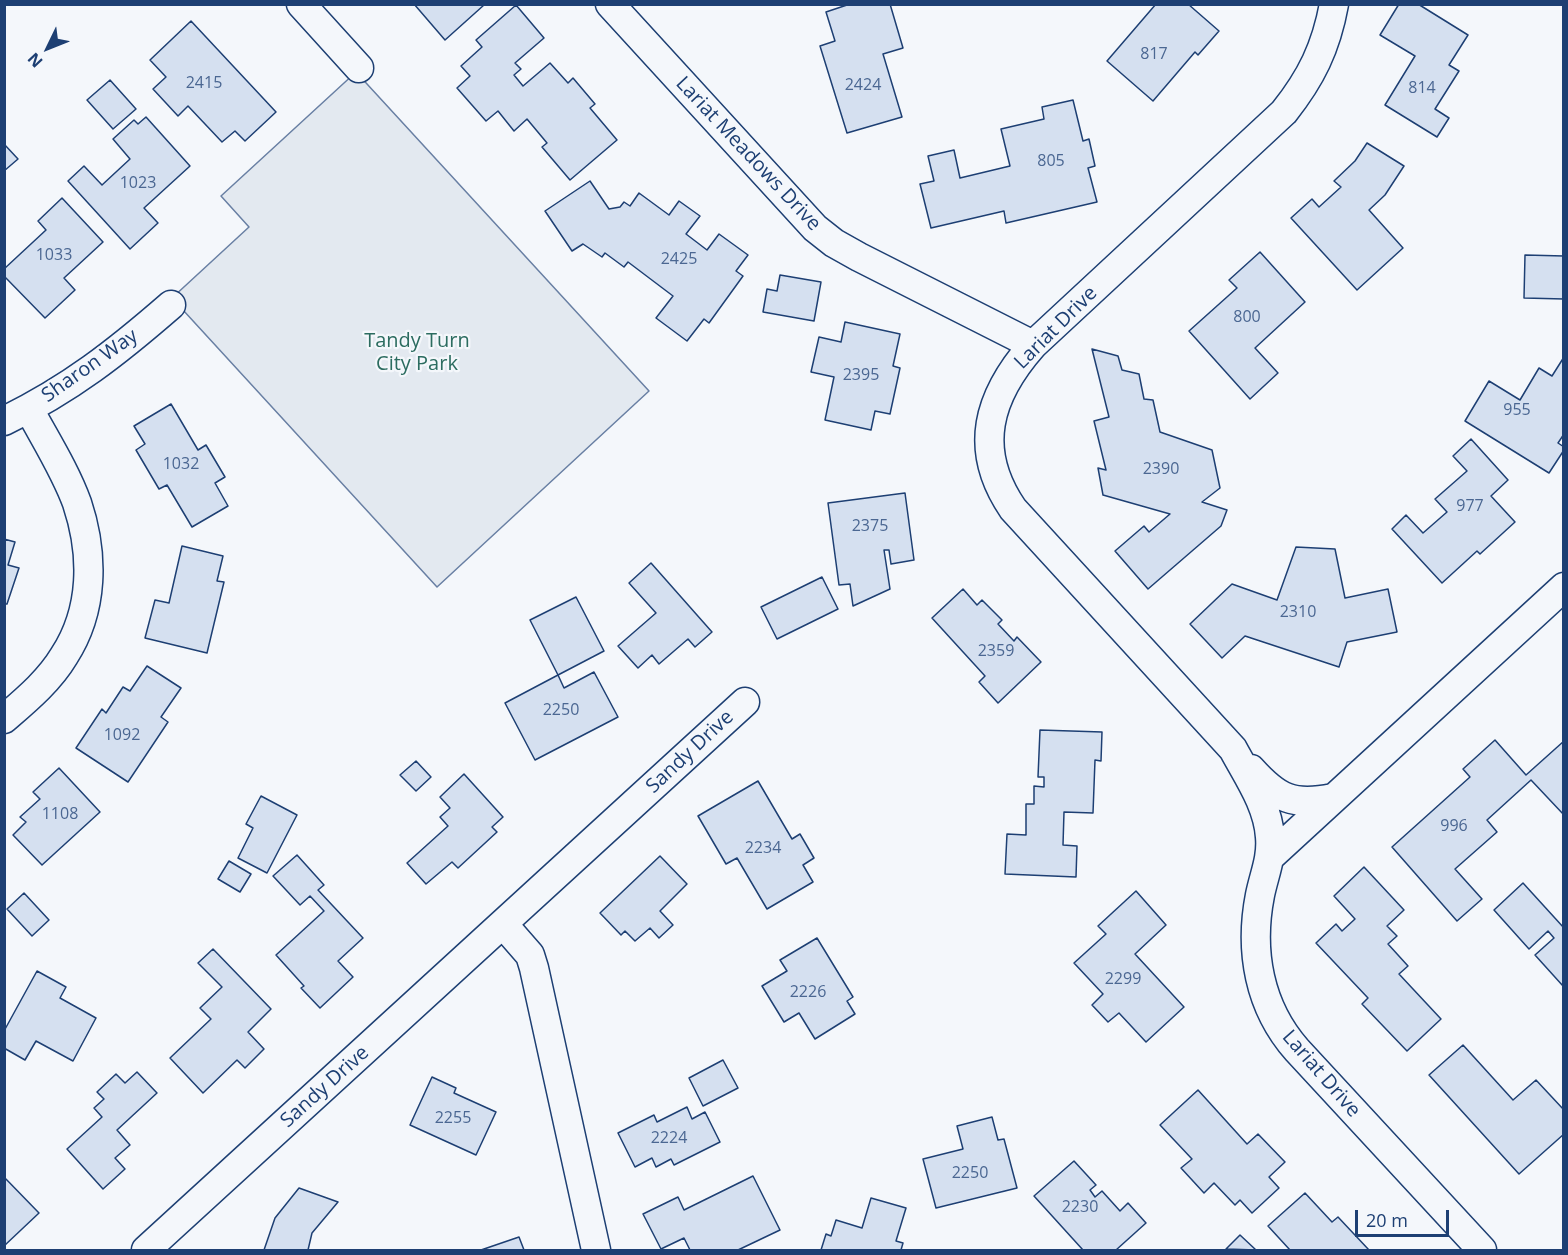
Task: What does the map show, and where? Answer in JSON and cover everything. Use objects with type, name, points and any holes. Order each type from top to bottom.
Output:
[{"type":"street","points":[[302,4],[359,68]]},
{"type":"street","name":"Lariat Meadows Drive","points":[[610,4],[815,228],[834,243],[859,257],[1033,345]]},
{"type":"street","name":"Lariat Drive","points":[[1334,4],[1324,46],[1312,72],[1284,112],[1033,345],[1016,364],[994,405],[990,426],[990,448],[994,473],[1001,492],[1013,509],[1233,749],[1262,803],[1268,822],[1271,856],[1260,894],[1256,947],[1260,980],[1277,1023],[1297,1050],[1482,1251]]},
{"type":"street","name":"Sharon Way","points":[[17,415],[95,368],[171,305]]},
{"type":"street","points":[[4,719],[38,689],[64,657],[83,618],[88,590],[88,562],[76,502],[63,471],[17,415]]},
{"type":"street","points":[[1271,856],[1563,587]]},
{"type":"street","name":"Sandy Drive","points":[[146,1251],[745,702]]},
{"type":"street","points":[[1233,749],[1263,782],[1289,800],[1308,802],[1333,798]]},
{"type":"street","points":[[503,924],[530,955],[534,968],[596,1251]]},
{"type":"green space","name":"Tandy Turn City Park","points":[[356,72],[649,391],[437,587],[172,298],[249,227],[221,196]]},
{"type":"building","points":[[414,4],[483,4],[484,5],[445,40]]},
{"type":"building","points":[[850,4],[890,4],[903,48],[883,54],[902,117],[847,133],[820,46],[835,41],[826,12]]},
{"type":"building","points":[[1156,4],[1188,4],[1219,31],[1198,55],[1195,52],[1153,101],[1107,61]]},
{"type":"building","points":[[1399,4],[1418,4],[1468,35],[1449,65],[1459,71],[1435,109],[1449,118],[1437,137],[1385,105],[1415,56],[1380,35]]},
{"type":"building","points":[[516,5],[544,38],[515,63],[521,69],[514,75],[523,86],[550,63],[568,83],[573,78],[595,104],[590,108],[617,140],[570,180],[542,147],[547,143],[527,119],[514,131],[498,111],[486,121],[457,88],[470,76],[461,66],[482,47],[476,40]]},
{"type":"building","points":[[191,21],[276,112],[245,141],[235,131],[222,142],[188,106],[178,116],[153,89],[166,77],[150,60]]},
{"type":"building","points":[[110,80],[136,109],[113,129],[87,100]]},
{"type":"building","points":[[1073,100],[1083,141],[1089,139],[1095,166],[1088,168],[1097,202],[1006,223],[1004,211],[931,228],[920,184],[934,181],[928,156],[954,150],[960,178],[1010,166],[1001,129],[1044,119],[1042,107]]},
{"type":"building","points":[[146,117],[190,166],[144,208],[158,223],[130,249],[68,181],[84,166],[102,185],[130,159],[113,139],[134,120],[138,124]]},
{"type":"building","points":[[1367,143],[1404,166],[1385,195],[1369,210],[1403,248],[1357,290],[1291,218],[1312,199],[1319,207],[1341,187],[1334,181],[1355,161]]},
{"type":"building","points":[[4,144],[18,159],[4,171]]},
{"type":"building","points":[[590,181],[609,209],[620,207],[624,202],[630,206],[639,193],[669,215],[679,201],[700,216],[686,234],[707,250],[719,234],[748,255],[736,271],[743,276],[709,323],[704,319],[687,341],[656,318],[673,296],[628,262],[624,267],[605,253],[602,257],[583,244],[572,251],[545,211]]},
{"type":"building","points":[[62,198],[103,242],[64,278],[75,290],[45,318],[4,276],[4,269],[46,230],[38,221]]},
{"type":"building","points":[[1260,252],[1305,302],[1255,348],[1278,373],[1250,399],[1189,331],[1237,288],[1229,280]]},
{"type":"building","points":[[1525,255],[1564,256],[1564,299],[1524,298]]},
{"type":"building","points":[[780,275],[821,282],[814,321],[763,312],[767,289],[777,291]]},
{"type":"building","points":[[845,322],[900,334],[893,366],[900,368],[890,414],[875,411],[871,430],[825,420],[834,377],[811,372],[819,337],[841,342]]},
{"type":"building","points":[[1092,349],[1118,356],[1122,370],[1139,374],[1144,399],[1153,400],[1160,432],[1212,450],[1220,488],[1202,502],[1227,510],[1221,526],[1148,589],[1115,551],[1144,526],[1149,532],[1170,514],[1103,495],[1098,468],[1106,470],[1094,421],[1109,417]]},
{"type":"building","points":[[1564,357],[1564,434],[1558,443],[1564,447],[1564,450],[1549,473],[1465,421],[1489,381],[1520,400],[1539,368],[1552,376]]},
{"type":"building","points":[[171,404],[198,450],[206,445],[225,477],[215,483],[228,506],[192,527],[167,485],[159,489],[136,450],[145,444],[134,426]]},
{"type":"building","points":[[1471,439],[1508,480],[1491,496],[1515,522],[1480,554],[1477,551],[1442,583],[1392,529],[1406,515],[1423,533],[1447,512],[1435,499],[1467,471],[1453,456]]},
{"type":"building","points":[[905,493],[914,560],[891,564],[889,550],[884,550],[890,589],[853,606],[850,584],[839,585],[828,503]]},
{"type":"building","points":[[4,539],[15,542],[8,565],[19,568],[7,604],[4,604]]},
{"type":"building","points":[[182,546],[223,556],[217,581],[224,582],[207,653],[145,638],[155,600],[169,603]]},
{"type":"building","points":[[1296,547],[1335,549],[1345,598],[1388,589],[1397,632],[1347,642],[1339,667],[1245,636],[1222,658],[1190,624],[1232,584],[1277,600]]},
{"type":"building","points":[[651,563],[712,632],[695,647],[688,639],[659,664],[652,655],[638,668],[618,646],[656,613],[629,583]]},
{"type":"building","points":[[822,577],[838,609],[777,639],[761,607]]},
{"type":"building","points":[[963,589],[977,605],[982,600],[1002,620],[998,624],[1014,641],[1017,637],[1041,662],[998,703],[979,682],[985,676],[932,618]]},
{"type":"building","points":[[576,597],[604,651],[558,675],[530,620]]},
{"type":"building","points":[[147,666],[181,688],[161,717],[168,722],[128,782],[76,748],[102,709],[106,713],[123,687],[130,691]]},
{"type":"building","points":[[594,672],[618,717],[535,760],[505,703],[558,675],[564,688]]},
{"type":"building","points":[[1040,730],[1102,732],[1101,761],[1095,760],[1093,813],[1064,812],[1063,845],[1077,846],[1076,877],[1005,874],[1007,834],[1026,835],[1026,804],[1034,804],[1034,786],[1044,787],[1044,777],[1038,777]]},
{"type":"building","points":[[1495,740],[1526,775],[1564,741],[1564,815],[1531,780],[1487,820],[1497,832],[1455,869],[1482,899],[1457,921],[1392,847],[1470,777],[1463,769]]},
{"type":"building","points":[[416,761],[431,777],[416,791],[400,775]]},
{"type":"building","points":[[59,768],[100,812],[42,865],[13,835],[26,822],[20,817],[40,799],[33,792]]},
{"type":"building","points":[[464,774],[503,817],[492,827],[497,832],[458,868],[452,862],[426,884],[407,863],[448,826],[440,817],[450,808],[440,797]]},
{"type":"building","points":[[758,781],[792,839],[800,834],[814,858],[803,865],[813,882],[767,909],[737,858],[726,864],[698,816]]},
{"type":"building","points":[[261,796],[297,815],[267,873],[238,858],[253,828],[246,824]]},
{"type":"building","points":[[297,855],[324,885],[318,890],[363,938],[338,961],[353,977],[320,1008],[301,988],[304,986],[276,955],[324,911],[310,896],[300,905],[273,876]]},
{"type":"building","points":[[660,856],[687,884],[660,911],[673,925],[659,938],[650,928],[635,941],[625,931],[621,935],[600,913]]},
{"type":"building","points":[[229,861],[251,874],[240,892],[218,879]]},
{"type":"building","points":[[1364,867],[1404,910],[1387,926],[1397,936],[1388,944],[1408,966],[1399,974],[1441,1019],[1407,1051],[1362,1004],[1368,998],[1316,943],[1336,924],[1342,931],[1355,919],[1334,896]]},
{"type":"building","points":[[1523,883],[1564,928],[1563,986],[1535,955],[1554,938],[1548,931],[1529,949],[1494,910]]},
{"type":"building","points":[[1136,891],[1166,925],[1135,954],[1184,1007],[1146,1042],[1119,1013],[1108,1022],[1092,1005],[1103,994],[1074,963],[1106,934],[1098,926]]},
{"type":"building","points":[[24,893],[49,920],[32,936],[7,909]]},
{"type":"building","points":[[817,938],[853,997],[847,1001],[855,1014],[815,1039],[799,1013],[784,1022],[762,986],[787,971],[780,960]]},
{"type":"building","points":[[213,949],[271,1009],[248,1032],[264,1049],[245,1068],[237,1060],[203,1093],[170,1058],[211,1019],[200,1008],[222,987],[198,963]]},
{"type":"building","points":[[37,971],[66,987],[60,998],[96,1018],[73,1061],[36,1041],[25,1060],[4,1048],[4,1031]]},
{"type":"building","points":[[1463,1045],[1513,1100],[1536,1080],[1564,1110],[1564,1134],[1519,1174],[1429,1075]]},
{"type":"building","points":[[723,1060],[738,1088],[703,1106],[689,1078]]},
{"type":"building","points":[[137,1072],[157,1093],[117,1130],[130,1145],[115,1158],[125,1169],[103,1189],[67,1149],[102,1117],[94,1108],[104,1099],[97,1092],[116,1074],[125,1083]]},
{"type":"building","points":[[432,1077],[456,1088],[454,1093],[496,1112],[476,1155],[410,1125]]},
{"type":"building","points":[[1198,1090],[1247,1144],[1258,1134],[1285,1162],[1269,1177],[1279,1188],[1252,1213],[1240,1200],[1235,1205],[1214,1183],[1204,1193],[1181,1168],[1192,1159],[1160,1125]]},
{"type":"building","points":[[687,1107],[692,1119],[705,1112],[720,1142],[674,1165],[671,1159],[656,1167],[652,1158],[635,1167],[618,1133],[654,1115],[657,1122]]},
{"type":"building","points":[[992,1117],[998,1140],[1004,1139],[1017,1188],[936,1208],[923,1159],[963,1149],[957,1126]]},
{"type":"building","points":[[1074,1161],[1096,1185],[1090,1190],[1095,1197],[1102,1191],[1120,1211],[1128,1203],[1146,1223],[1116,1250],[1083,1250],[1034,1196]]},
{"type":"building","points":[[753,1176],[780,1230],[738,1250],[690,1250],[684,1238],[661,1249],[643,1214],[678,1197],[684,1210]]},
{"type":"building","points":[[4,1177],[39,1213],[4,1246]]},
{"type":"building","points":[[299,1188],[338,1202],[312,1233],[308,1250],[264,1250],[275,1218]]},
{"type":"building","points":[[1305,1193],[1332,1222],[1338,1217],[1369,1250],[1290,1250],[1268,1226]]},
{"type":"building","points":[[871,1198],[906,1208],[896,1241],[903,1243],[901,1250],[821,1250],[826,1234],[831,1236],[836,1220],[862,1228]]},
{"type":"building","points":[[1240,1235],[1256,1250],[1226,1249]]},
{"type":"building","points":[[519,1237],[524,1250],[481,1250]]}]
